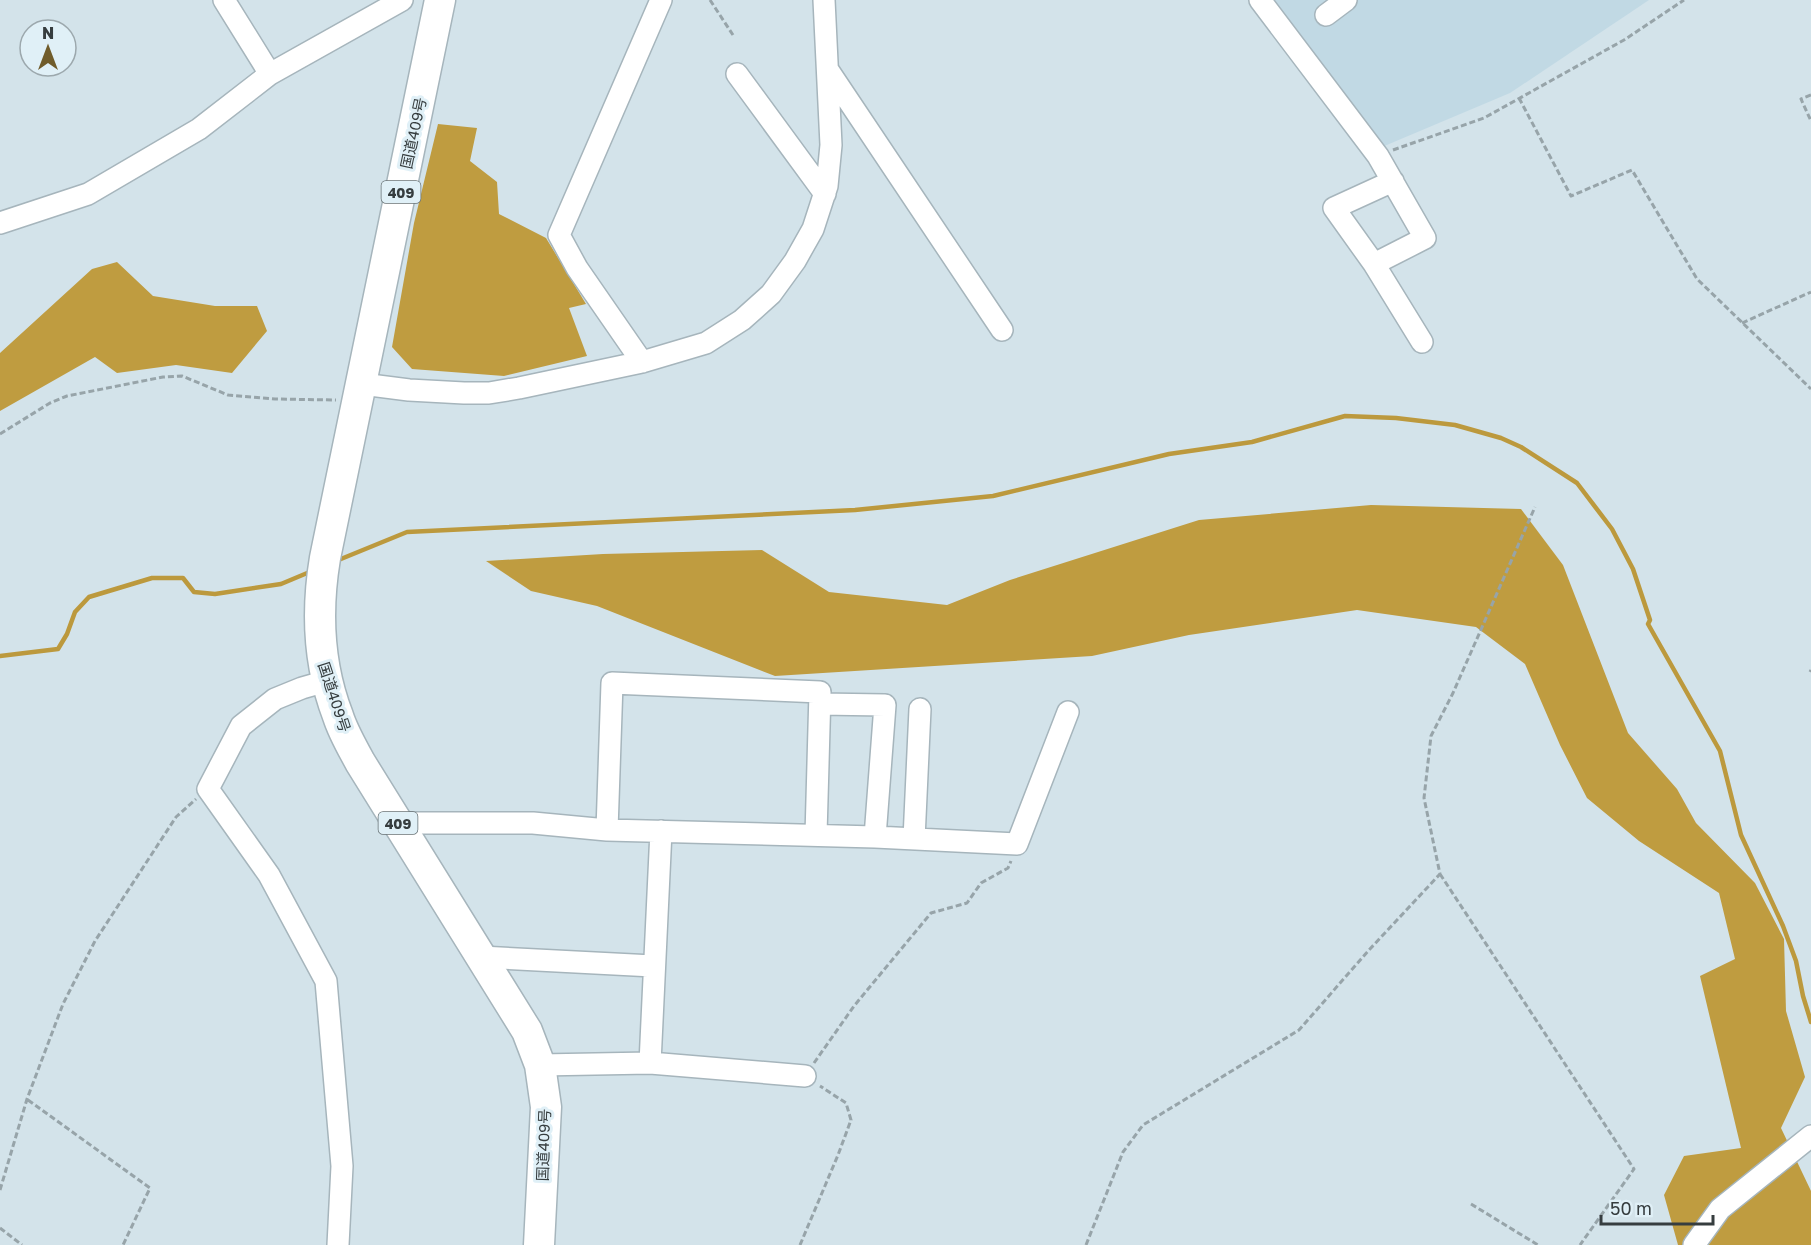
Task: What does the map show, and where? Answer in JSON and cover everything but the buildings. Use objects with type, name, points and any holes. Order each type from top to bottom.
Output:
[{"type":"highway","name":"国道409号","points":[[440,0],[319,591],[322,657],[338,717],[360,762],[527,1031],[540,1065],[546,1107],[539,1245]]},
{"type":"street","points":[[224,0],[270,74]]},
{"type":"street","points":[[0,223],[88,194],[199,129],[270,74],[402,0]]},
{"type":"street","points":[[642,362],[577,268],[559,235],[661,0]]},
{"type":"street","points":[[360,392],[409,390],[489,393],[642,362],[706,343],[742,320],[771,294],[795,261],[813,229],[825,194],[831,145],[824,0]]},
{"type":"street","points":[[1260,0],[1378,156],[1425,238],[1374,264]]},
{"type":"street","points":[[1326,15],[1346,0]]},
{"type":"street","points":[[828,69],[1002,330]]},
{"type":"street","points":[[738,74],[825,194]]},
{"type":"street","points":[[1393,181],[1334,208],[1374,264],[1422,342]]},
{"type":"street","points":[[607,830],[612,683],[820,692],[816,836]]},
{"type":"street","points":[[328,685],[309,686],[275,699],[241,726],[208,789],[269,875],[326,981],[342,1166],[338,1245]]},
{"type":"street","points":[[820,704],[885,705],[875,837]]},
{"type":"street","points":[[914,839],[920,709]]},
{"type":"street","points":[[398,823],[533,823],[607,830],[875,837],[1017,844],[1068,712]]},
{"type":"street","points":[[650,1063],[661,831]]},
{"type":"street","points":[[481,957],[654,966]]},
{"type":"street","points":[[540,1065],[650,1063],[805,1076]]},
{"type":"street","points":[[1694,1245],[1720,1209],[1811,1136]]},
{"type":"path","points":[[710,0],[733,35]]},
{"type":"path","points":[[1378,156],[1484,118],[1624,39],[1684,0]]},
{"type":"path","points":[[1811,95],[1801,99],[1811,121]]},
{"type":"path","points":[[1519,98],[1571,196],[1632,170],[1697,279],[1811,389]]},
{"type":"path","points":[[1742,323],[1811,292]]},
{"type":"path","points":[[0,434],[50,403],[67,396],[163,377],[182,376],[228,395],[275,399],[360,392]]},
{"type":"path","points":[[1535,507],[1453,693],[1431,736],[1424,798],[1440,874],[1634,1169],[1580,1245]]},
{"type":"path","points":[[0,1190],[27,1099],[63,1004],[94,941],[176,817],[208,789]]},
{"type":"path","points":[[800,1245],[851,1120],[846,1103],[805,1076],[854,1006],[931,913],[967,903],[981,882],[1008,868],[1017,844]]},
{"type":"path","points":[[1086,1245],[1123,1152],[1143,1125],[1299,1030],[1440,874]]},
{"type":"path","points":[[27,1099],[150,1188],[123,1245]]},
{"type":"path","points":[[1471,1204],[1538,1245]]},
{"type":"path","points":[[0,1228],[22,1245]]},
{"type":"shaded area","points":[[1270,0],[1649,0],[1510,93],[1382,147]]},
{"type":"shaded area","points":[[438,124],[477,128],[470,161],[497,182],[499,214],[546,238],[586,304],[569,308],[587,356],[504,376],[412,369],[392,347],[414,223]]},
{"type":"shaded area","points":[[117,262],[153,296],[215,306],[257,306],[267,331],[232,373],[176,365],[117,373],[95,357],[0,411],[0,353],[92,269]]},
{"type":"shaded area","points":[[1371,505],[1521,509],[1563,565],[1628,733],[1677,789],[1696,823],[1755,883],[1784,939],[1786,1011],[1805,1077],[1781,1128],[1811,1191],[1811,1245],[1678,1245],[1664,1195],[1684,1156],[1741,1148],[1700,976],[1735,959],[1719,893],[1639,841],[1587,798],[1560,745],[1525,664],[1476,627],[1357,610],[1189,635],[1092,656],[775,676],[597,606],[531,591],[486,561],[603,554],[762,550],[829,592],[947,605],[1010,580],[1199,520]]},
{"type":"waterway","points":[[336,561],[407,532],[855,510],[993,496],[1169,454],[1252,442],[1345,416],[1396,418],[1455,425],[1501,438],[1521,447],[1577,483],[1612,529],[1633,569],[1650,620],[1648,624],[1720,751],[1741,835],[1783,926],[1796,961],[1811,1022]]},
{"type":"waterway","points":[[0,656],[58,649],[67,634],[75,612],[89,597],[152,578],[183,578],[194,592],[215,594],[281,584],[312,571]]}]
